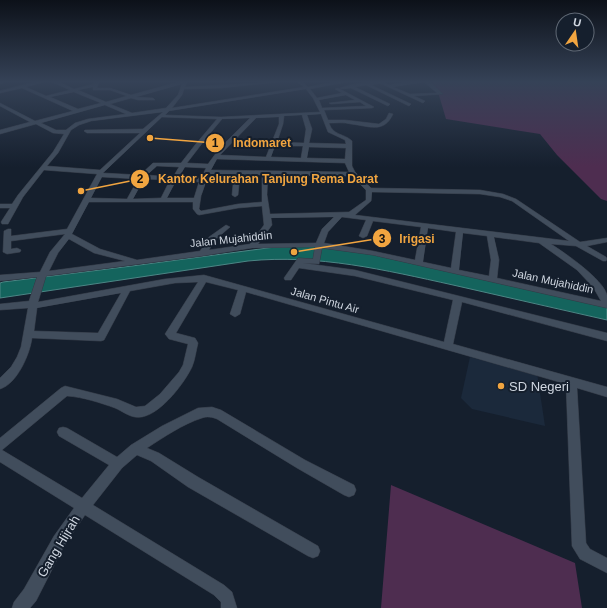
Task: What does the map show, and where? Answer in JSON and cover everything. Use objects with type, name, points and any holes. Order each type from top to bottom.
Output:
[{"type":"street","points":[[10,109],[55,132],[67,132]]},
{"type":"street","points":[[74,109],[78,111]]},
{"type":"street","points":[[0,132],[85,109]]},
{"type":"street","points":[[120,109],[131,114]]},
{"type":"street","points":[[6,222],[20,196],[44,168],[73,125],[83,121],[172,109]]},
{"type":"street","points":[[162,116],[221,118],[254,117],[304,114],[313,109]]},
{"type":"street","points":[[288,278],[301,260],[316,262],[319,247],[325,231],[340,216],[351,214],[369,200],[369,190],[353,174],[348,161],[350,150],[348,146],[348,139],[333,134],[328,130],[320,109]]},
{"type":"street","points":[[0,385],[15,370],[22,358],[34,303],[42,276],[54,252],[69,233],[101,174],[144,131],[168,110]]},
{"type":"street","points":[[304,114],[309,129],[304,160]]},
{"type":"street","points":[[326,122],[346,122],[377,126],[385,123],[391,114]]},
{"type":"street","points":[[268,158],[282,115]]},
{"type":"street","points":[[254,117],[216,157],[203,180],[196,200],[196,210],[199,213],[238,206],[265,204]]},
{"type":"street","points":[[163,200],[169,185],[183,164],[211,126],[221,118]]},
{"type":"street","points":[[87,131],[144,131]]},
{"type":"street","points":[[273,144],[348,146]]},
{"type":"street","points":[[216,157],[348,161]]},
{"type":"street","points":[[129,201],[142,177],[155,164],[211,166]]},
{"type":"street","points":[[44,168],[101,174],[203,180]]},
{"type":"street","points":[[208,172],[265,174],[353,174]]},
{"type":"street","points":[[235,195],[237,173]]},
{"type":"street","points":[[252,246],[268,225],[264,195],[265,174]]},
{"type":"street","points":[[369,190],[408,189],[503,196],[514,200],[578,244],[606,260]]},
{"type":"street","points":[[86,200],[196,200]]},
{"type":"street","points":[[0,206],[14,206]]},
{"type":"street","points":[[267,216],[340,216],[371,218],[425,226],[578,244],[605,240]]},
{"type":"street","points":[[363,236],[371,218]]},
{"type":"street","points":[[420,262],[425,226]]},
{"type":"street","points":[[202,254],[212,239],[226,227]]},
{"type":"street","points":[[455,270],[460,230]]},
{"type":"street","points":[[17,250],[7,252],[8,235],[69,233],[97,251],[141,262]]},
{"type":"street","points":[[490,234],[495,260],[493,279]]},
{"type":"street","points":[[539,240],[580,268],[603,294],[607,304]]},
{"type":"street","name":"Jalan Mujahiddin","points":[[0,278],[42,276],[252,246],[319,247],[373,252],[607,304]]},
{"type":"street","points":[[297,265],[355,273],[607,337]]},
{"type":"street","points":[[0,445],[65,391],[69,390],[116,404],[135,412],[149,410],[174,386],[188,365],[193,342],[170,336],[170,334],[204,278]]},
{"type":"street","name":"Jalan Pintu Air","points":[[0,307],[204,278],[607,392]]},
{"type":"street","points":[[235,314],[243,288]]},
{"type":"street","points":[[28,334],[101,337],[127,289]]},
{"type":"street","points":[[448,346],[458,299]]},
{"type":"street","points":[[571,381],[579,546],[585,554],[607,566]]},
{"type":"street","points":[[230,608],[226,595],[219,590],[82,507],[118,464],[136,449],[166,430],[202,412],[212,412],[221,415],[300,464],[349,490]]},
{"type":"street","points":[[63,432],[118,464]]},
{"type":"street","points":[[136,449],[155,457],[193,482],[313,551]]},
{"type":"street","name":"Gang Hijrah","points":[[0,455],[82,507],[60,541],[30,595],[20,608]]},
{"type":"shaded area","points":[[443,109],[607,109],[607,201],[601,199],[557,155],[540,134],[446,119]]},
{"type":"shaded area","points":[[312,246],[361,252],[607,304],[607,320],[377,269],[326,262],[274,259],[248,261],[0,298],[0,283],[3,282],[275,247]]},
{"type":"shaded area","name":"SD Negeri","points":[[470,357],[537,373],[545,426],[472,409],[461,398]]},
{"type":"shaded area","points":[[391,485],[575,563],[582,608],[381,608]]},
{"type":"place","name":"Indomaret","points":[[150,138]]},
{"type":"place","name":"Kantor Kelurahan Tanjung Rema Darat","points":[[81,191]]},
{"type":"place","name":"Irigasi","points":[[294,252]]},
{"type":"place","name":"SD Negeri","points":[[501,386]]}]
